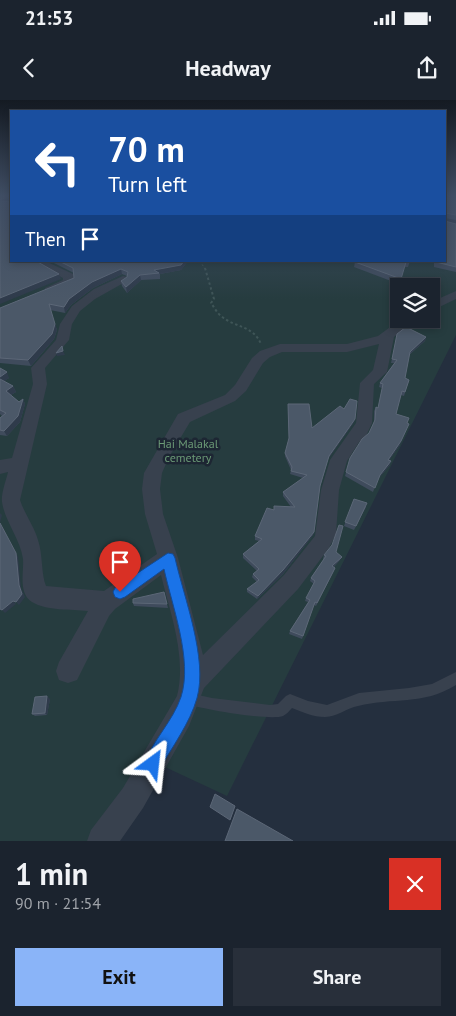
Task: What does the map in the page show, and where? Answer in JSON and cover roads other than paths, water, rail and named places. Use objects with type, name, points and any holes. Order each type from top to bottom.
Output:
[{"type":"street","points":[[34,296],[65,284],[70,279],[69,276],[38,262]]},
{"type":"street","points":[[107,602],[48,597],[40,595],[34,590],[33,559],[28,538],[16,518],[11,500],[40,384],[38,368],[61,343],[64,338],[66,323],[79,306],[90,296],[124,279]]},
{"type":"street","points":[[440,302],[456,294]]},
{"type":"street","points":[[102,841],[133,798],[191,690],[291,582],[322,542],[326,534],[330,490],[339,460],[353,438],[360,432],[364,422],[366,388],[370,380],[380,372],[382,355],[388,337],[396,328]]},
{"type":"street","points":[[191,690],[192,660],[168,558],[154,514],[152,489],[154,473],[161,457],[184,418],[230,398],[241,388],[257,361],[264,354],[280,348],[347,348],[388,337]]},
{"type":"street","points":[[0,467],[20,463]]},
{"type":"street","points":[[68,671],[101,609],[107,602],[168,558]]},
{"type":"lane","points":[[191,690],[212,704],[270,711],[281,710],[290,700],[307,708],[328,711],[359,699],[422,694],[440,688],[456,678]]},
{"type":"park label","name":"Hai Malakal cemetery","points":[[188,450]]}]
